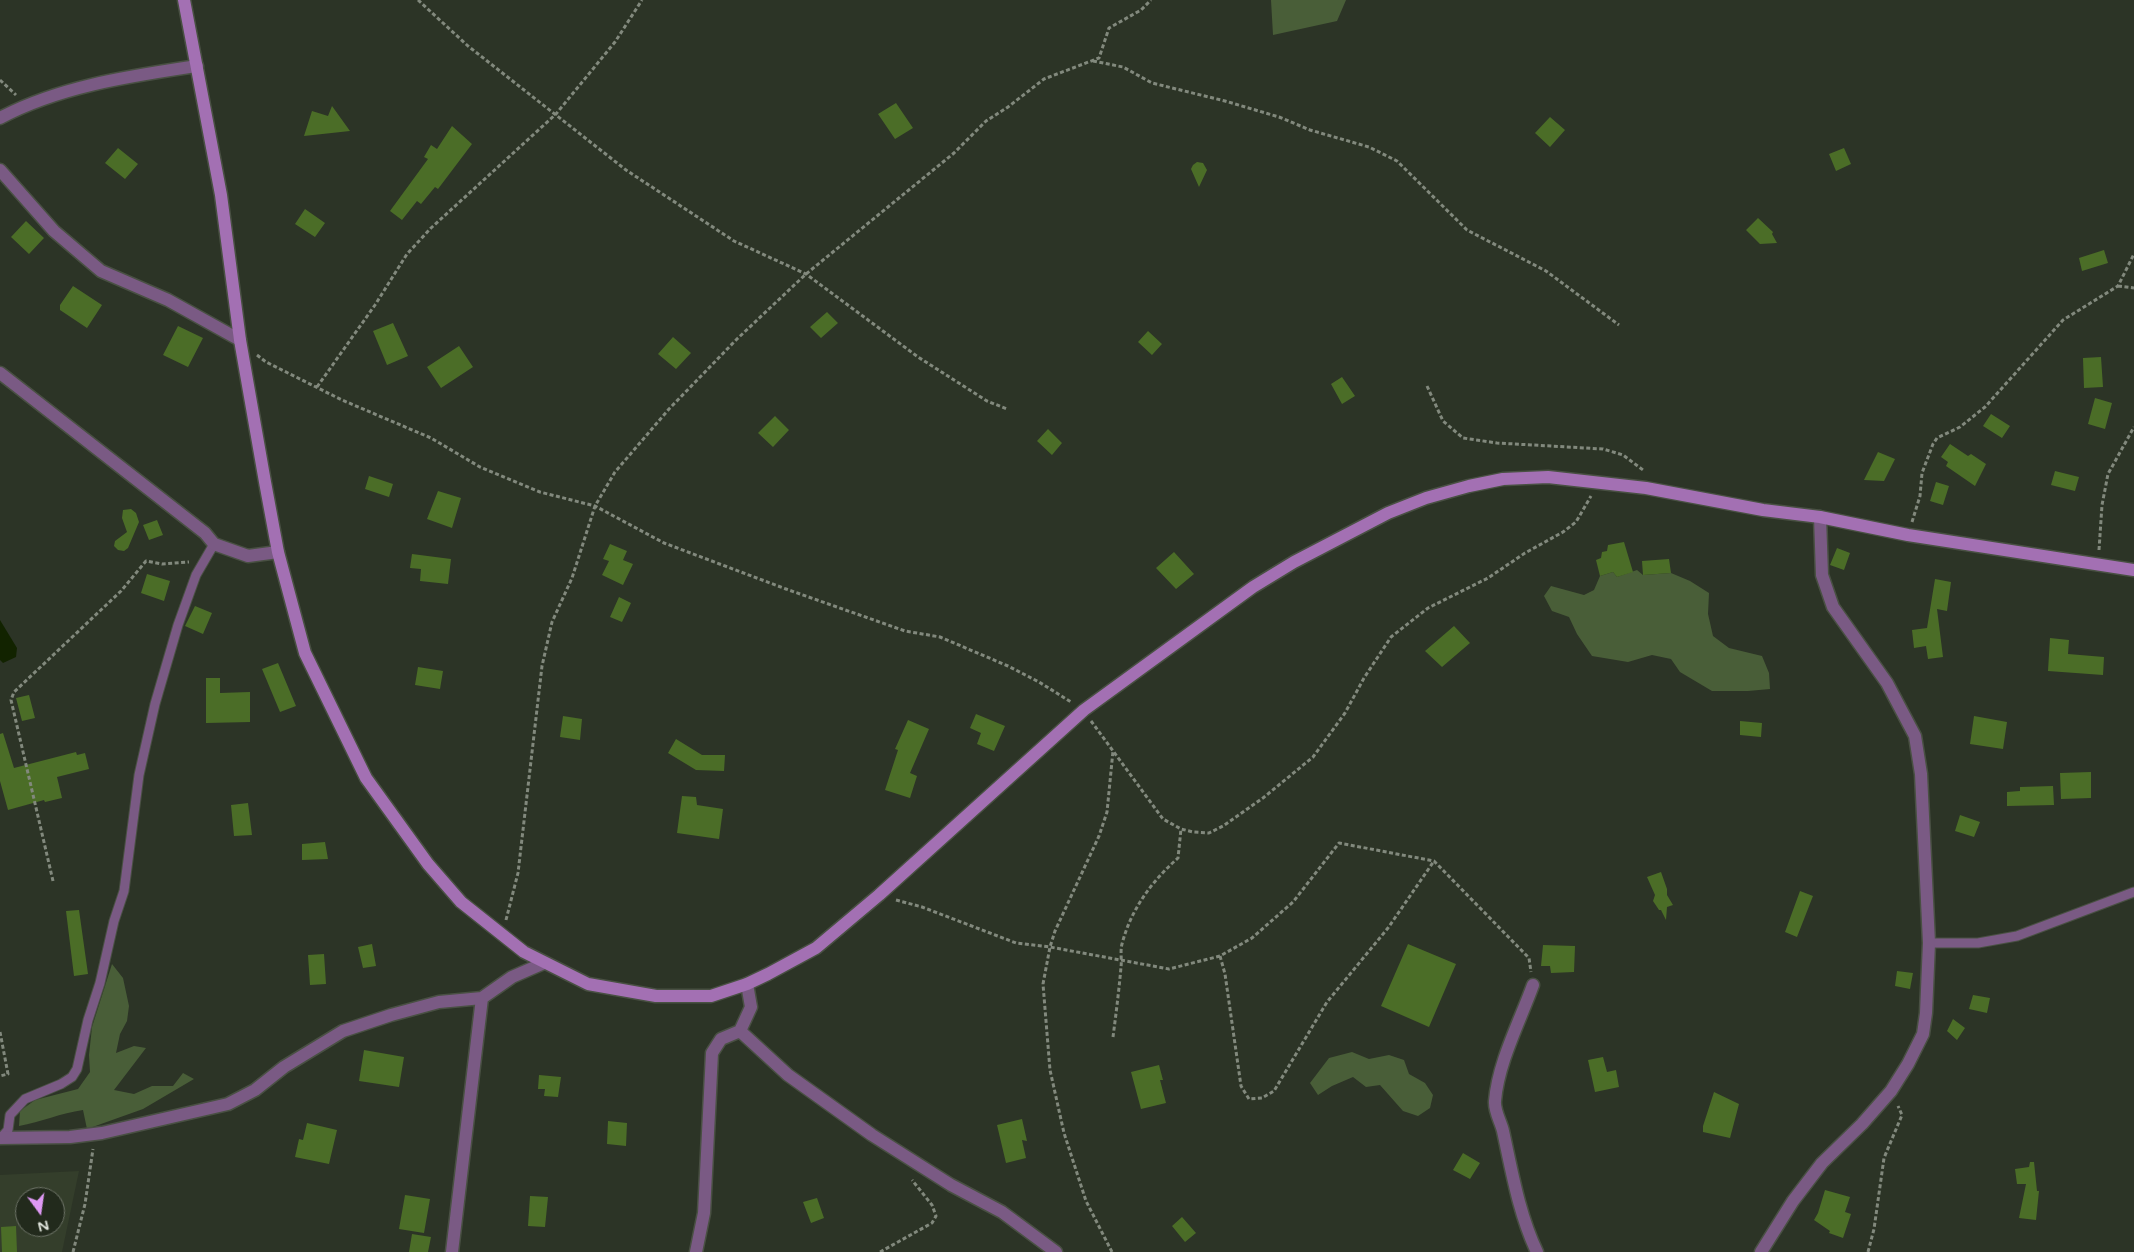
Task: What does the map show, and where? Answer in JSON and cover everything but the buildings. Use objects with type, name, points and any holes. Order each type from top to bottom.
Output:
[{"type":"main road","points":[[184,0],[221,195],[240,340],[278,552],[304,653],[366,778],[428,864],[461,902],[524,952],[588,984],[656,996],[711,996],[746,984],[816,948],[879,895],[1084,710],[1253,587],[1294,562],[1388,513],[1426,498],[1469,486],[1503,479],[1548,477],[1646,488],[1764,510],[1820,517],[1908,535],[2134,570]]},
{"type":"street","points":[[0,118],[25,105],[110,80],[197,66]]},
{"type":"street","points":[[0,170],[54,230],[101,271],[168,300],[240,340]]},
{"type":"street","points":[[0,374],[198,527],[214,544],[248,556],[278,552]]},
{"type":"street","points":[[1761,1252],[1793,1201],[1822,1163],[1862,1124],[1891,1091],[1908,1064],[1923,1034],[1927,1005],[1929,943],[1921,774],[1915,736],[1887,683],[1833,607],[1822,576],[1820,517]]},
{"type":"street","points":[[0,1138],[70,1137],[102,1133],[228,1104],[255,1090],[284,1067],[343,1031],[439,1002],[482,998],[512,977],[544,963]]},
{"type":"street","points":[[696,1252],[704,1212],[712,1053],[721,1040],[740,1031],[751,1007],[746,984]]},
{"type":"street","points":[[1533,985],[1504,1060],[1494,1103],[1502,1129],[1512,1177],[1530,1237],[1537,1252]]},
{"type":"street","points":[[452,1252],[482,998]]},
{"type":"street","points":[[740,1031],[788,1075],[872,1135],[951,1185],[1002,1212],[1056,1252]]},
{"type":"lane","points":[[0,1138],[8,1130],[10,1115],[25,1099],[61,1084],[72,1077],[77,1069],[114,921],[124,891],[138,775],[155,704],[178,626],[196,575],[214,544]]},
{"type":"lane","points":[[1929,943],[1978,943],[2017,936],[2134,892]]},
{"type":"path","points":[[418,0],[468,46],[626,170],[734,241],[806,274],[918,357],[987,401],[1007,410]]},
{"type":"path","points":[[317,387],[375,305],[407,254],[431,228],[556,114],[615,42],[642,0]]},
{"type":"path","points":[[502,935],[518,873],[542,666],[552,622],[572,578],[595,506],[615,472],[669,409],[737,339],[806,274],[954,153],[986,121],[1008,107],[1044,79],[1099,58],[1109,28],[1140,10],[1151,0]]},
{"type":"path","points":[[1093,61],[1123,67],[1152,82],[1279,117],[1310,130],[1369,147],[1397,161],[1467,230],[1546,271],[1619,325]]},
{"type":"path","points":[[0,80],[25,105]]},
{"type":"path","points":[[1908,535],[1920,496],[1922,473],[1933,444],[1938,438],[1960,427],[1985,407],[2063,320],[2118,286],[2134,254]]},
{"type":"path","points":[[2118,286],[2134,288]]},
{"type":"path","points":[[240,340],[266,362],[431,438],[480,467],[540,492],[595,506],[674,547],[844,610],[905,631],[940,637],[1039,682],[1084,710],[1133,781],[1163,819],[1194,832],[1209,833],[1223,826],[1264,798],[1314,757],[1345,714],[1364,678],[1391,637],[1428,608],[1488,578],[1525,552],[1563,532],[1576,522],[1598,482]]},
{"type":"path","points":[[1427,386],[1443,421],[1463,438],[1497,443],[1603,449],[1623,455],[1643,470],[1646,488]]},
{"type":"path","points":[[2098,565],[2102,505],[2108,474],[2134,427]]},
{"type":"path","points":[[53,881],[11,700],[14,692],[121,591],[146,561],[162,564],[187,562],[202,565]]},
{"type":"path","points":[[1112,1252],[1086,1201],[1064,1133],[1050,1070],[1043,984],[1050,947],[1099,836],[1107,812],[1113,750]]},
{"type":"path","points":[[1113,1037],[1122,960],[1121,947],[1138,904],[1155,881],[1178,858],[1181,828]]},
{"type":"path","points":[[879,895],[922,907],[1016,943],[1050,947],[1169,969],[1220,956],[1252,938],[1293,902],[1339,843],[1434,861],[1529,958],[1533,985]]},
{"type":"path","points":[[1220,956],[1225,974],[1241,1086],[1249,1098],[1262,1098],[1274,1091],[1327,1002],[1388,928],[1434,861]]},
{"type":"path","points":[[0,1032],[8,1074],[0,1076]]},
{"type":"path","points":[[1868,1252],[1874,1229],[1884,1158],[1902,1115],[1891,1091]]},
{"type":"path","points":[[73,1252],[85,1204],[92,1152],[102,1133]]},
{"type":"path","points":[[880,1252],[932,1223],[936,1216],[932,1205],[909,1176]]},
{"type":"shaded area","points":[[1271,0],[1346,0],[1337,21],[1273,35]]},
{"type":"shaded area","points":[[1637,570],[1643,575],[1671,573],[1690,581],[1709,593],[1708,614],[1713,636],[1729,648],[1762,656],[1769,673],[1770,689],[1712,691],[1680,672],[1671,659],[1652,655],[1628,662],[1592,656],[1577,634],[1569,617],[1552,611],[1544,596],[1551,586],[1584,595],[1594,590],[1600,576],[1613,572],[1617,577]]},
{"type":"shaded area","points":[[0,620],[17,648],[16,657],[3,663],[0,660]]},
{"type":"shaded area","points":[[112,964],[123,978],[129,1006],[127,1021],[120,1034],[116,1053],[134,1046],[146,1048],[114,1090],[134,1094],[152,1086],[173,1086],[183,1073],[194,1079],[143,1109],[87,1129],[83,1110],[19,1126],[20,1111],[35,1100],[78,1089],[90,1072],[89,1055],[92,1027]]},
{"type":"shaded area","points":[[1352,1052],[1369,1059],[1389,1055],[1404,1060],[1409,1074],[1425,1083],[1433,1095],[1430,1108],[1418,1116],[1403,1111],[1380,1085],[1366,1087],[1353,1077],[1332,1086],[1318,1095],[1310,1083],[1329,1058]]},
{"type":"shaded area","points":[[79,1171],[62,1252],[0,1252],[0,1175]]}]
